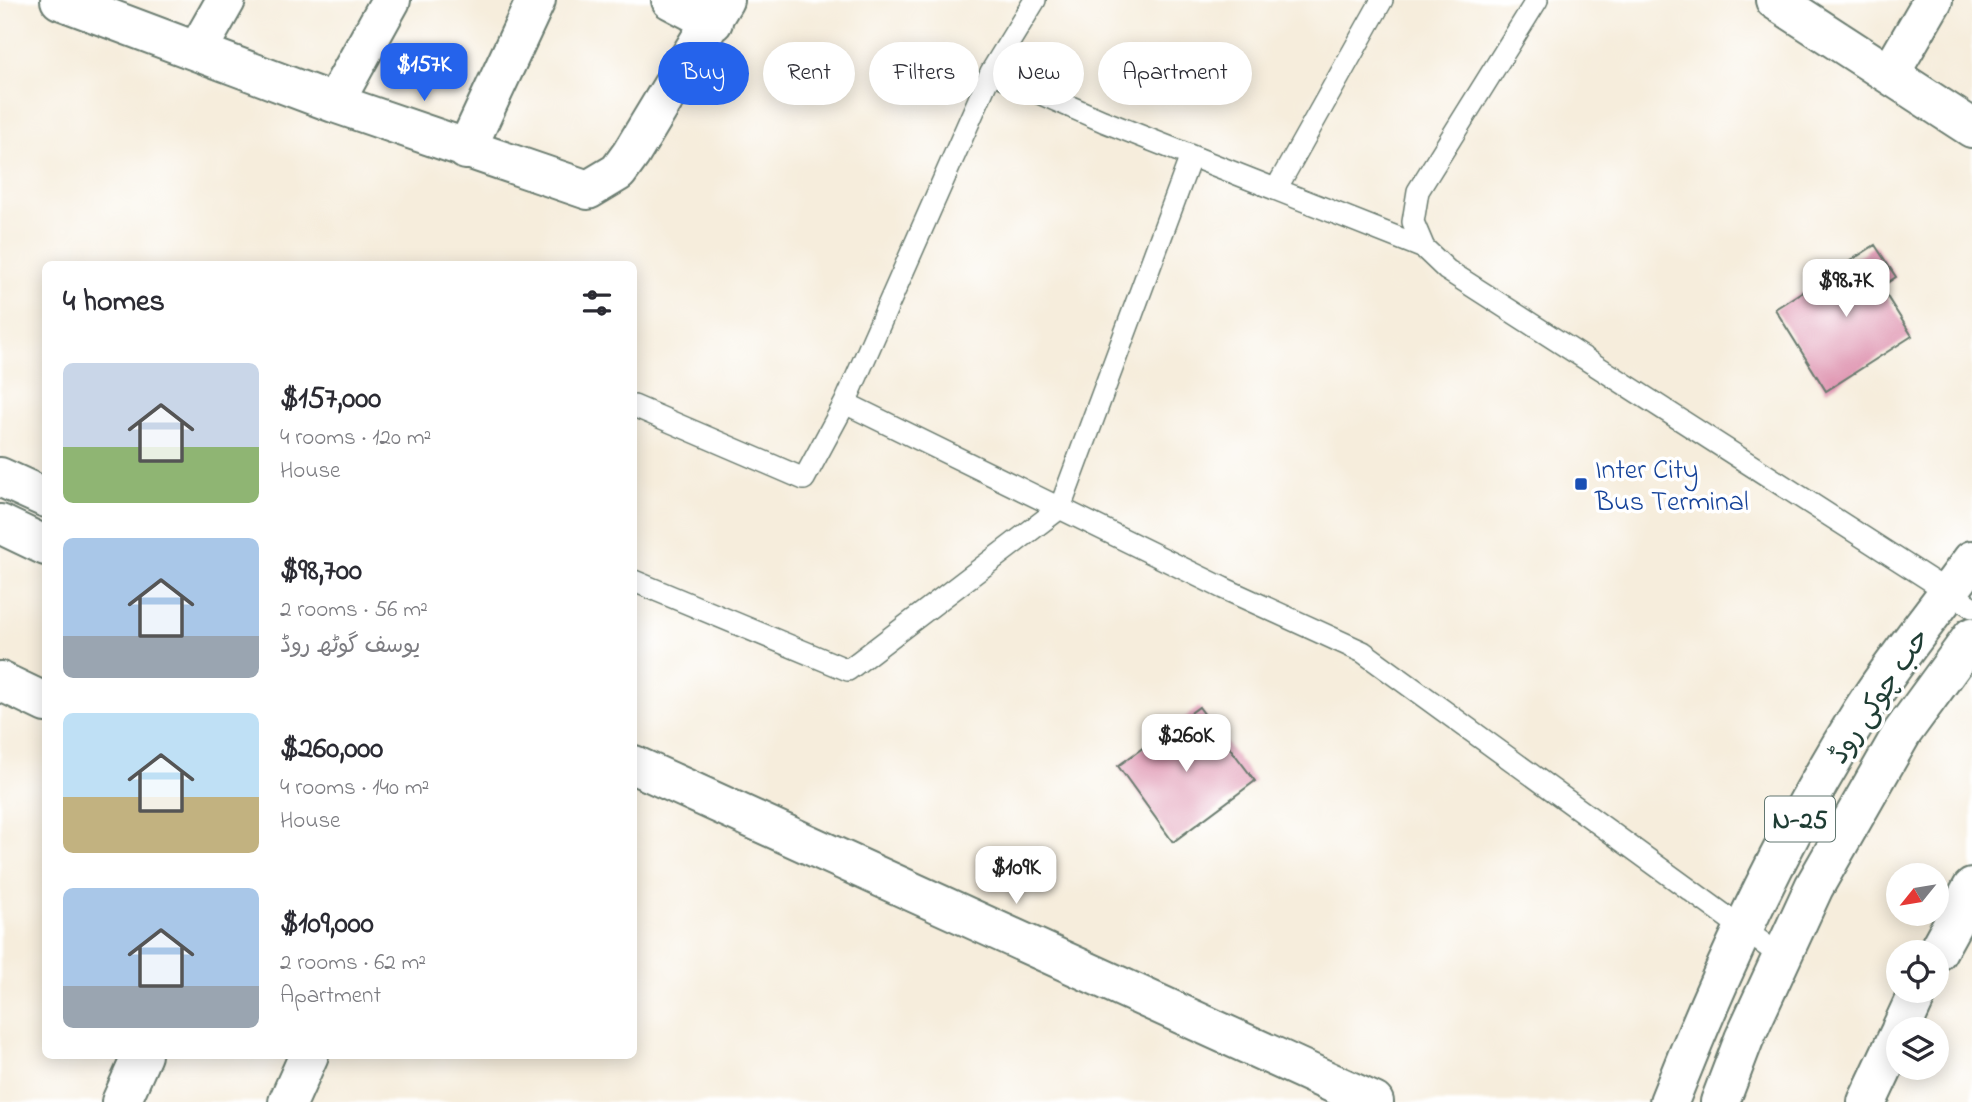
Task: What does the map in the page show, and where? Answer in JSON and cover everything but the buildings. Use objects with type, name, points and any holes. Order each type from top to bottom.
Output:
[{"type":"main road","points":[[63,0],[334,103],[588,190],[618,172],[719,11],[671,0]]},
{"type":"main road","points":[[197,51],[226,0]]},
{"type":"main road","points":[[334,103],[391,0]]},
{"type":"main road","points":[[466,150],[537,0]]},
{"type":"main road","points":[[1775,0],[1972,128]]},
{"type":"main road","points":[[1890,74],[1933,0]]},
{"type":"main road","points":[[0,477],[42,496]]},
{"type":"main road","points":[[0,524],[42,544]]},
{"type":"main road","name":"حب چوکی روڈ","points":[[1669,1102],[1698,1029],[1772,868],[1863,710],[1961,599],[1972,560]]},
{"type":"main road","points":[[1720,1102],[1744,1039],[1814,887],[1902,733],[1972,637]]},
{"type":"main road","points":[[0,681],[42,701]]},
{"type":"main road","points":[[637,766],[1374,1102]]},
{"type":"main road","points":[[1944,940],[1972,888]]},
{"type":"main road","points":[[121,1102],[140,1059]]},
{"type":"main road","points":[[288,1102],[307,1059]]},
{"type":"main road","points":[[1867,1102],[1886,1062]]},
{"type":"lane","points":[[637,407],[804,480],[845,403],[991,72],[1035,0]]},
{"type":"lane","points":[[1276,190],[1382,0]]},
{"type":"lane","points":[[1537,0],[1418,191],[1413,222],[1424,248],[1447,271],[1961,599]]},
{"type":"lane","points":[[991,72],[1191,156],[1424,248]]},
{"type":"lane","points":[[637,582],[848,670],[1060,508],[1191,156]]},
{"type":"lane","points":[[845,403],[1363,652],[1782,957]]},
{"type":"place","name":"Inter City Bus Terminal","points":[[1581,484]]}]
